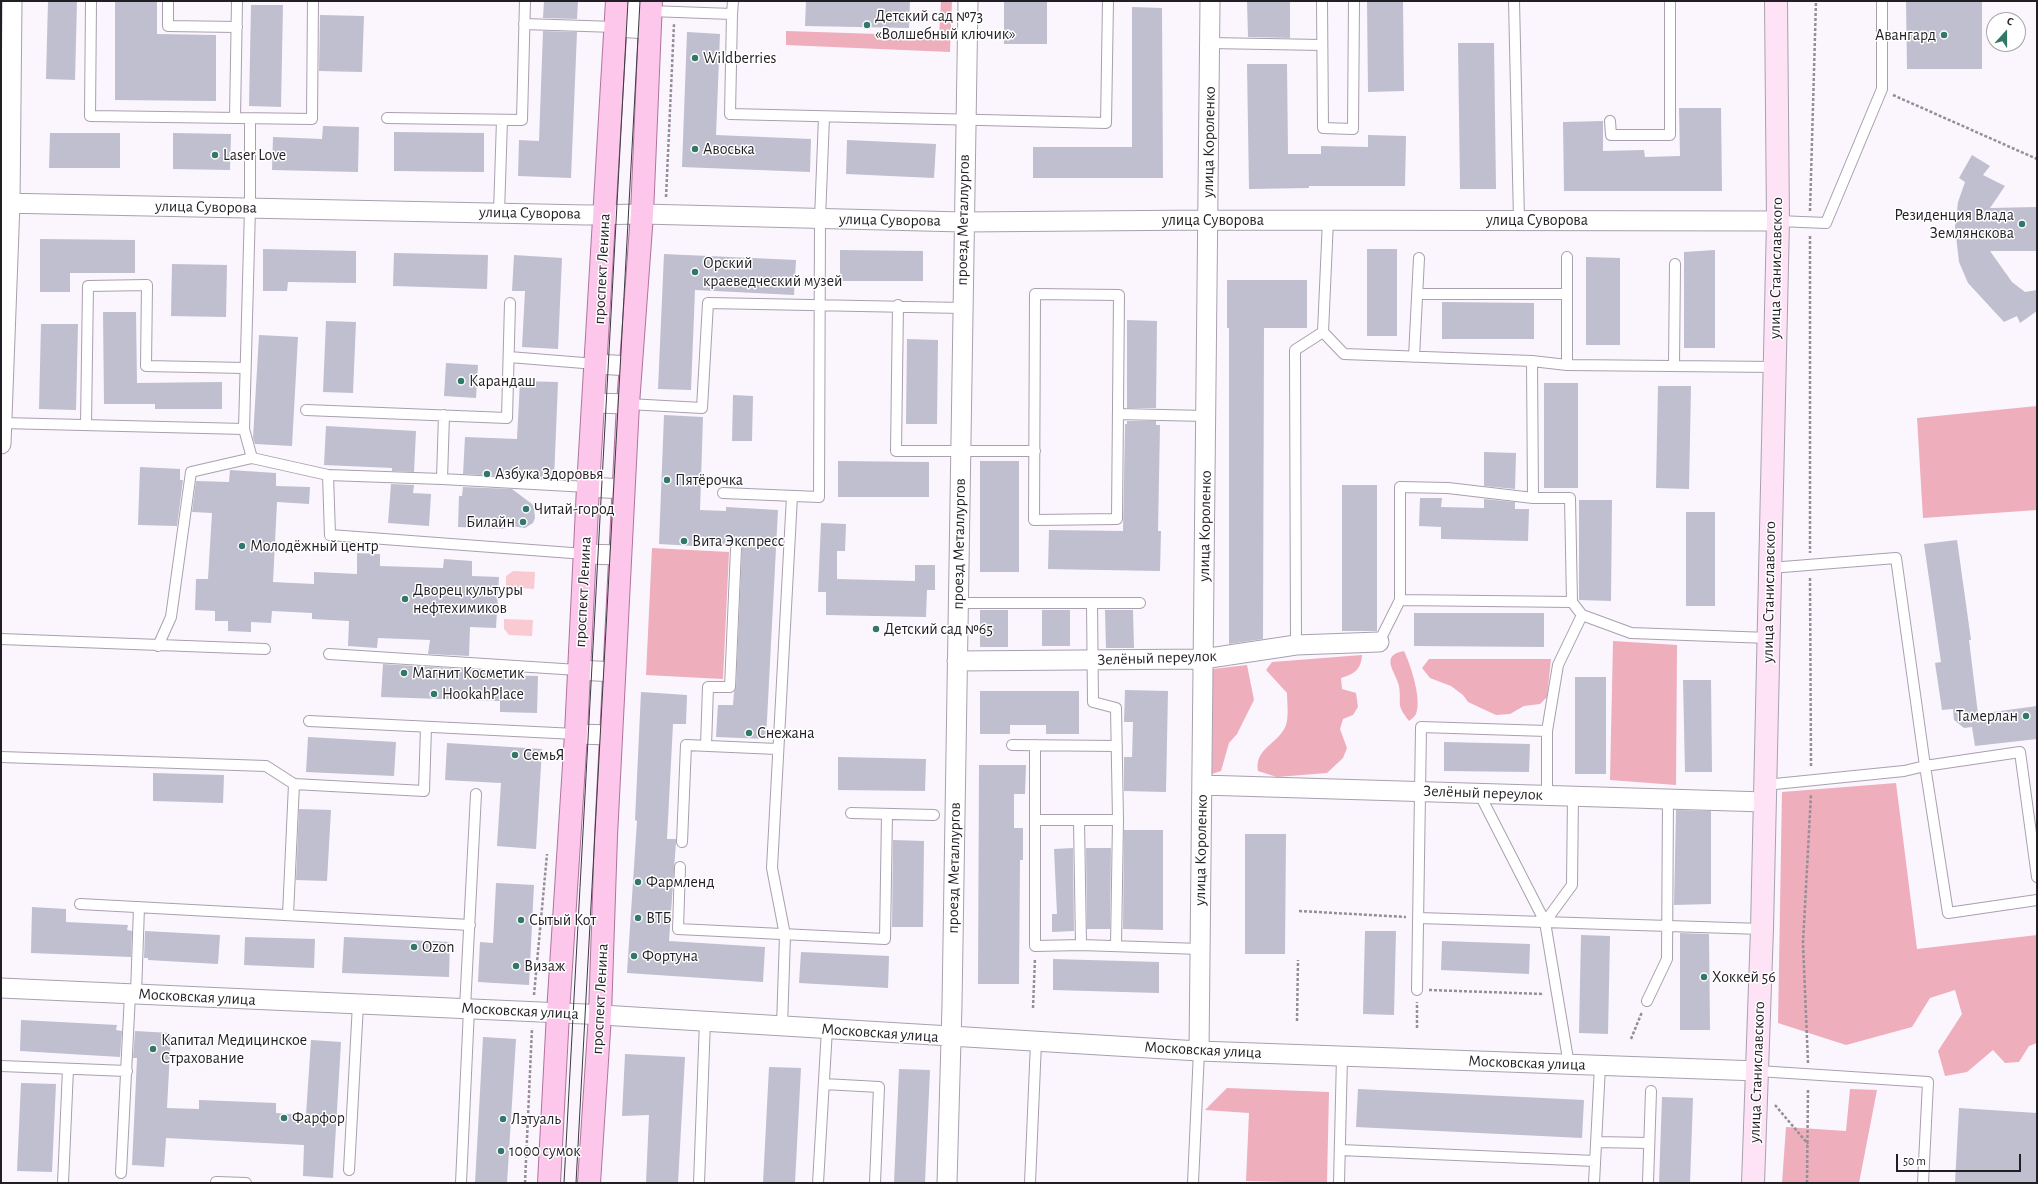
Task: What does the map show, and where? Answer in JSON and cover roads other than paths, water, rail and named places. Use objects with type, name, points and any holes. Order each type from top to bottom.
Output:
[{"type":"main road","name":"улица Станиславского","points":[[1753,1183],[1762,929],[1778,221],[1776,1]]},
{"type":"main road","name":"проспект Ленина","points":[[550,1183],[558,1013],[576,734],[588,487],[616,12]]},
{"type":"main road","name":"проспект Ленина","points":[[589,1183],[600,1015],[628,404],[642,214],[650,14]]},
{"type":"street","points":[[1,444],[6,94],[12,1]]},
{"type":"street","name":"проезд Металлургов","points":[[947,1183],[951,1037],[963,222],[968,1]]},
{"type":"street","name":"улица Короленко","points":[[1199,1051],[1210,1]]},
{"type":"street","points":[[616,12],[650,14]]},
{"type":"street","name":"улица Суворова","points":[[5,203],[499,213],[642,214],[963,222],[1207,220],[1778,221]]},
{"type":"street","points":[[596,364],[631,366]]},
{"type":"street","points":[[594,403],[628,404]]},
{"type":"street","points":[[588,487],[624,489]]},
{"type":"street","points":[[585,554],[620,555]]},
{"type":"street","name":"Зелёный переулок","points":[[957,661],[1203,659],[1296,645],[1379,642]]},
{"type":"street","points":[[578,670],[615,672]]},
{"type":"street","points":[[576,734],[612,735]]},
{"type":"street","name":"Зелёный переулок","points":[[1202,785],[1668,799],[1765,793]]},
{"type":"street","name":"Московская улица","points":[[1,988],[600,1015],[1199,1051],[1758,1071]]},
{"type":"lane","points":[[91,1],[90,116],[250,119],[312,119],[313,1]]},
{"type":"lane","points":[[168,1],[168,26],[237,27]]},
{"type":"lane","points":[[235,118],[237,1]]},
{"type":"lane","points":[[387,118],[522,120],[525,1]]},
{"type":"lane","points":[[733,1],[730,114],[965,121],[1106,123],[1108,1]]},
{"type":"lane","points":[[1322,1],[1323,128],[1353,129],[1354,1]]},
{"type":"lane","points":[[1514,1],[1519,220]]},
{"type":"lane","points":[[1610,121],[1611,135],[1670,135],[1670,1]]},
{"type":"lane","points":[[1778,221],[1826,223],[1882,90],[1882,1]]},
{"type":"lane","points":[[524,24],[616,12]]},
{"type":"lane","points":[[650,14],[674,12],[732,14]]},
{"type":"lane","points":[[1210,43],[1322,45]]},
{"type":"lane","points":[[723,493],[819,497],[820,219],[824,117]]},
{"type":"lane","points":[[250,119],[250,208],[244,429],[252,458]]},
{"type":"lane","points":[[499,213],[502,120]]},
{"type":"lane","points":[[1328,220],[1323,332],[1344,354],[1532,361],[1567,365],[1775,366]]},
{"type":"lane","points":[[1567,257],[1567,365]]},
{"type":"lane","points":[[1414,357],[1419,258]]},
{"type":"lane","points":[[1674,366],[1675,264]]},
{"type":"lane","points":[[86,425],[88,286],[147,285],[146,366],[245,368]]},
{"type":"lane","points":[[1035,294],[1119,295],[1118,414],[1116,519],[1034,520],[1035,294]]},
{"type":"lane","points":[[1416,294],[1567,294]]},
{"type":"lane","points":[[306,410],[507,418],[510,303]]},
{"type":"lane","points":[[628,404],[702,408],[708,303],[898,305],[962,308]]},
{"type":"lane","points":[[898,305],[896,451],[1035,451]]},
{"type":"lane","points":[[1296,645],[1295,350],[1323,332]]},
{"type":"lane","points":[[508,358],[596,364]]},
{"type":"lane","points":[[1532,361],[1533,498]]},
{"type":"lane","points":[[1118,414],[1206,416]]},
{"type":"lane","points":[[442,479],[444,415]]},
{"type":"lane","points":[[2,424],[244,429]]},
{"type":"lane","points":[[158,646],[171,617],[191,472],[252,458],[328,476],[442,479],[588,487]]},
{"type":"lane","points":[[328,476],[330,535],[585,554]]},
{"type":"lane","points":[[1379,642],[1400,600],[1400,487],[1448,488],[1533,498],[1570,498],[1572,602],[1582,615],[1631,633],[1768,638]]},
{"type":"lane","points":[[782,1026],[785,935],[772,868],[777,749],[792,496]]},
{"type":"lane","points":[[706,746],[708,686],[730,687],[736,549]]},
{"type":"lane","points":[[1770,568],[1896,558],[1925,766],[1948,913],[2037,900]]},
{"type":"lane","points":[[1400,600],[1572,602]]},
{"type":"lane","points":[[958,603],[1140,603]]},
{"type":"lane","points":[[1092,603],[1093,702],[1116,708],[1118,820],[1116,946]]},
{"type":"lane","points":[[1547,795],[1547,731],[1558,665],[1582,615]]},
{"type":"lane","points":[[1,639],[265,650]]},
{"type":"lane","points":[[329,654],[578,670]]},
{"type":"lane","points":[[308,721],[576,734]]},
{"type":"lane","points":[[1,757],[266,766],[294,784],[424,791],[426,727]]},
{"type":"lane","points":[[1418,990],[1419,791],[1421,727],[1547,731]]},
{"type":"lane","points":[[1012,745],[1117,746]]},
{"type":"lane","points":[[1035,745],[1035,946],[1082,945],[1200,949]]},
{"type":"lane","points":[[682,842],[686,746],[777,749]]},
{"type":"lane","points":[[1765,793],[1811,780],[1904,771],[1925,766],[2020,752],[2037,877]]},
{"type":"lane","points":[[288,915],[294,784]]},
{"type":"lane","points":[[1479,793],[1545,922],[1569,1065]]},
{"type":"lane","points":[[461,1183],[476,794]]},
{"type":"lane","points":[[1545,922],[1572,885],[1573,796]]},
{"type":"lane","points":[[1647,1001],[1667,959],[1668,799]]},
{"type":"lane","points":[[851,813],[934,815]]},
{"type":"lane","points":[[680,867],[678,929],[885,939],[887,814]]},
{"type":"lane","points":[[1036,820],[1118,820]]},
{"type":"lane","points":[[1079,820],[1082,945]]},
{"type":"lane","points":[[80,904],[470,925]]},
{"type":"lane","points":[[121,1173],[139,907]]},
{"type":"lane","points":[[1419,918],[1762,929]]},
{"type":"lane","points":[[349,1170],[358,1004]]},
{"type":"lane","points":[[699,1183],[706,1021]]},
{"type":"lane","points":[[818,1183],[827,1029]]},
{"type":"lane","points":[[1030,1183],[1036,1042]]},
{"type":"lane","points":[[1193,1183],[1199,1051]]},
{"type":"lane","points":[[1339,1183],[1342,1056]]},
{"type":"lane","points":[[1,1066],[127,1071]]},
{"type":"lane","points":[[1594,1183],[1600,1066]]},
{"type":"lane","points":[[63,1183],[68,1069]]},
{"type":"lane","points":[[1758,1071],[1928,1082],[1922,1183]]},
{"type":"lane","points":[[824,1084],[879,1087],[874,1183]]},
{"type":"lane","points":[[1648,1183],[1651,1091]]},
{"type":"lane","points":[[1596,1142],[1649,1143]]},
{"type":"lane","points":[[1340,1150],[1595,1161]]},
{"type":"lane","points":[[216,1182],[246,1183]]},
{"type":"tram line","points":[[564,1183],[628,1]]},
{"type":"tram line","points":[[576,1183],[640,1]]},
{"type":"place","name":"Детский сад №73 «Волшебный ключик»","points":[[867,25]]},
{"type":"place","name":"Авангард","points":[[1944,35]]},
{"type":"place","name":"Wildberries","points":[[695,58]]},
{"type":"place","name":"Авоська","points":[[695,149]]},
{"type":"place","name":"Laser Love","points":[[215,155]]},
{"type":"place","name":"Резиденция Влада Землянскова","points":[[2022,224]]},
{"type":"place","name":"Орский краеведческий музей","points":[[695,272]]},
{"type":"place","name":"Карандаш","points":[[461,381]]},
{"type":"place","name":"Азбука Здоровья","points":[[487,474]]},
{"type":"place","name":"Пятёрочка","points":[[667,480]]},
{"type":"place","name":"Читай-город","points":[[526,509]]},
{"type":"place","name":"Билайн","points":[[523,522]]},
{"type":"place","name":"Вита Экспресс","points":[[684,541]]},
{"type":"place","name":"Молодёжный центр","points":[[242,546]]},
{"type":"place","name":"Дворец культуры нефтехимиков","points":[[405,599]]},
{"type":"place","name":"Детский сад №65","points":[[876,629]]},
{"type":"place","name":"Магнит Косметик","points":[[404,673]]},
{"type":"place","name":"HookahPlace","points":[[434,694]]},
{"type":"place","name":"Тамерлан","points":[[2026,716]]},
{"type":"place","name":"Снежана","points":[[749,733]]},
{"type":"place","name":"СемьЯ","points":[[515,755]]},
{"type":"place","name":"Фармленд","points":[[638,882]]},
{"type":"place","name":"ВТБ","points":[[638,918]]},
{"type":"place","name":"Сытый Кот","points":[[521,920]]},
{"type":"place","name":"Ozon","points":[[414,947]]},
{"type":"place","name":"Фортуна","points":[[634,956]]},
{"type":"place","name":"Визаж","points":[[516,966]]},
{"type":"place","name":"Хоккей 56","points":[[1704,977]]},
{"type":"place","name":"Капитал Медицинское Страхование","points":[[153,1049]]},
{"type":"place","name":"Фарфор","points":[[284,1118]]},
{"type":"place","name":"Лэтуаль","points":[[503,1119]]},
{"type":"place","name":"1000 сумок","points":[[501,1151]]}]
